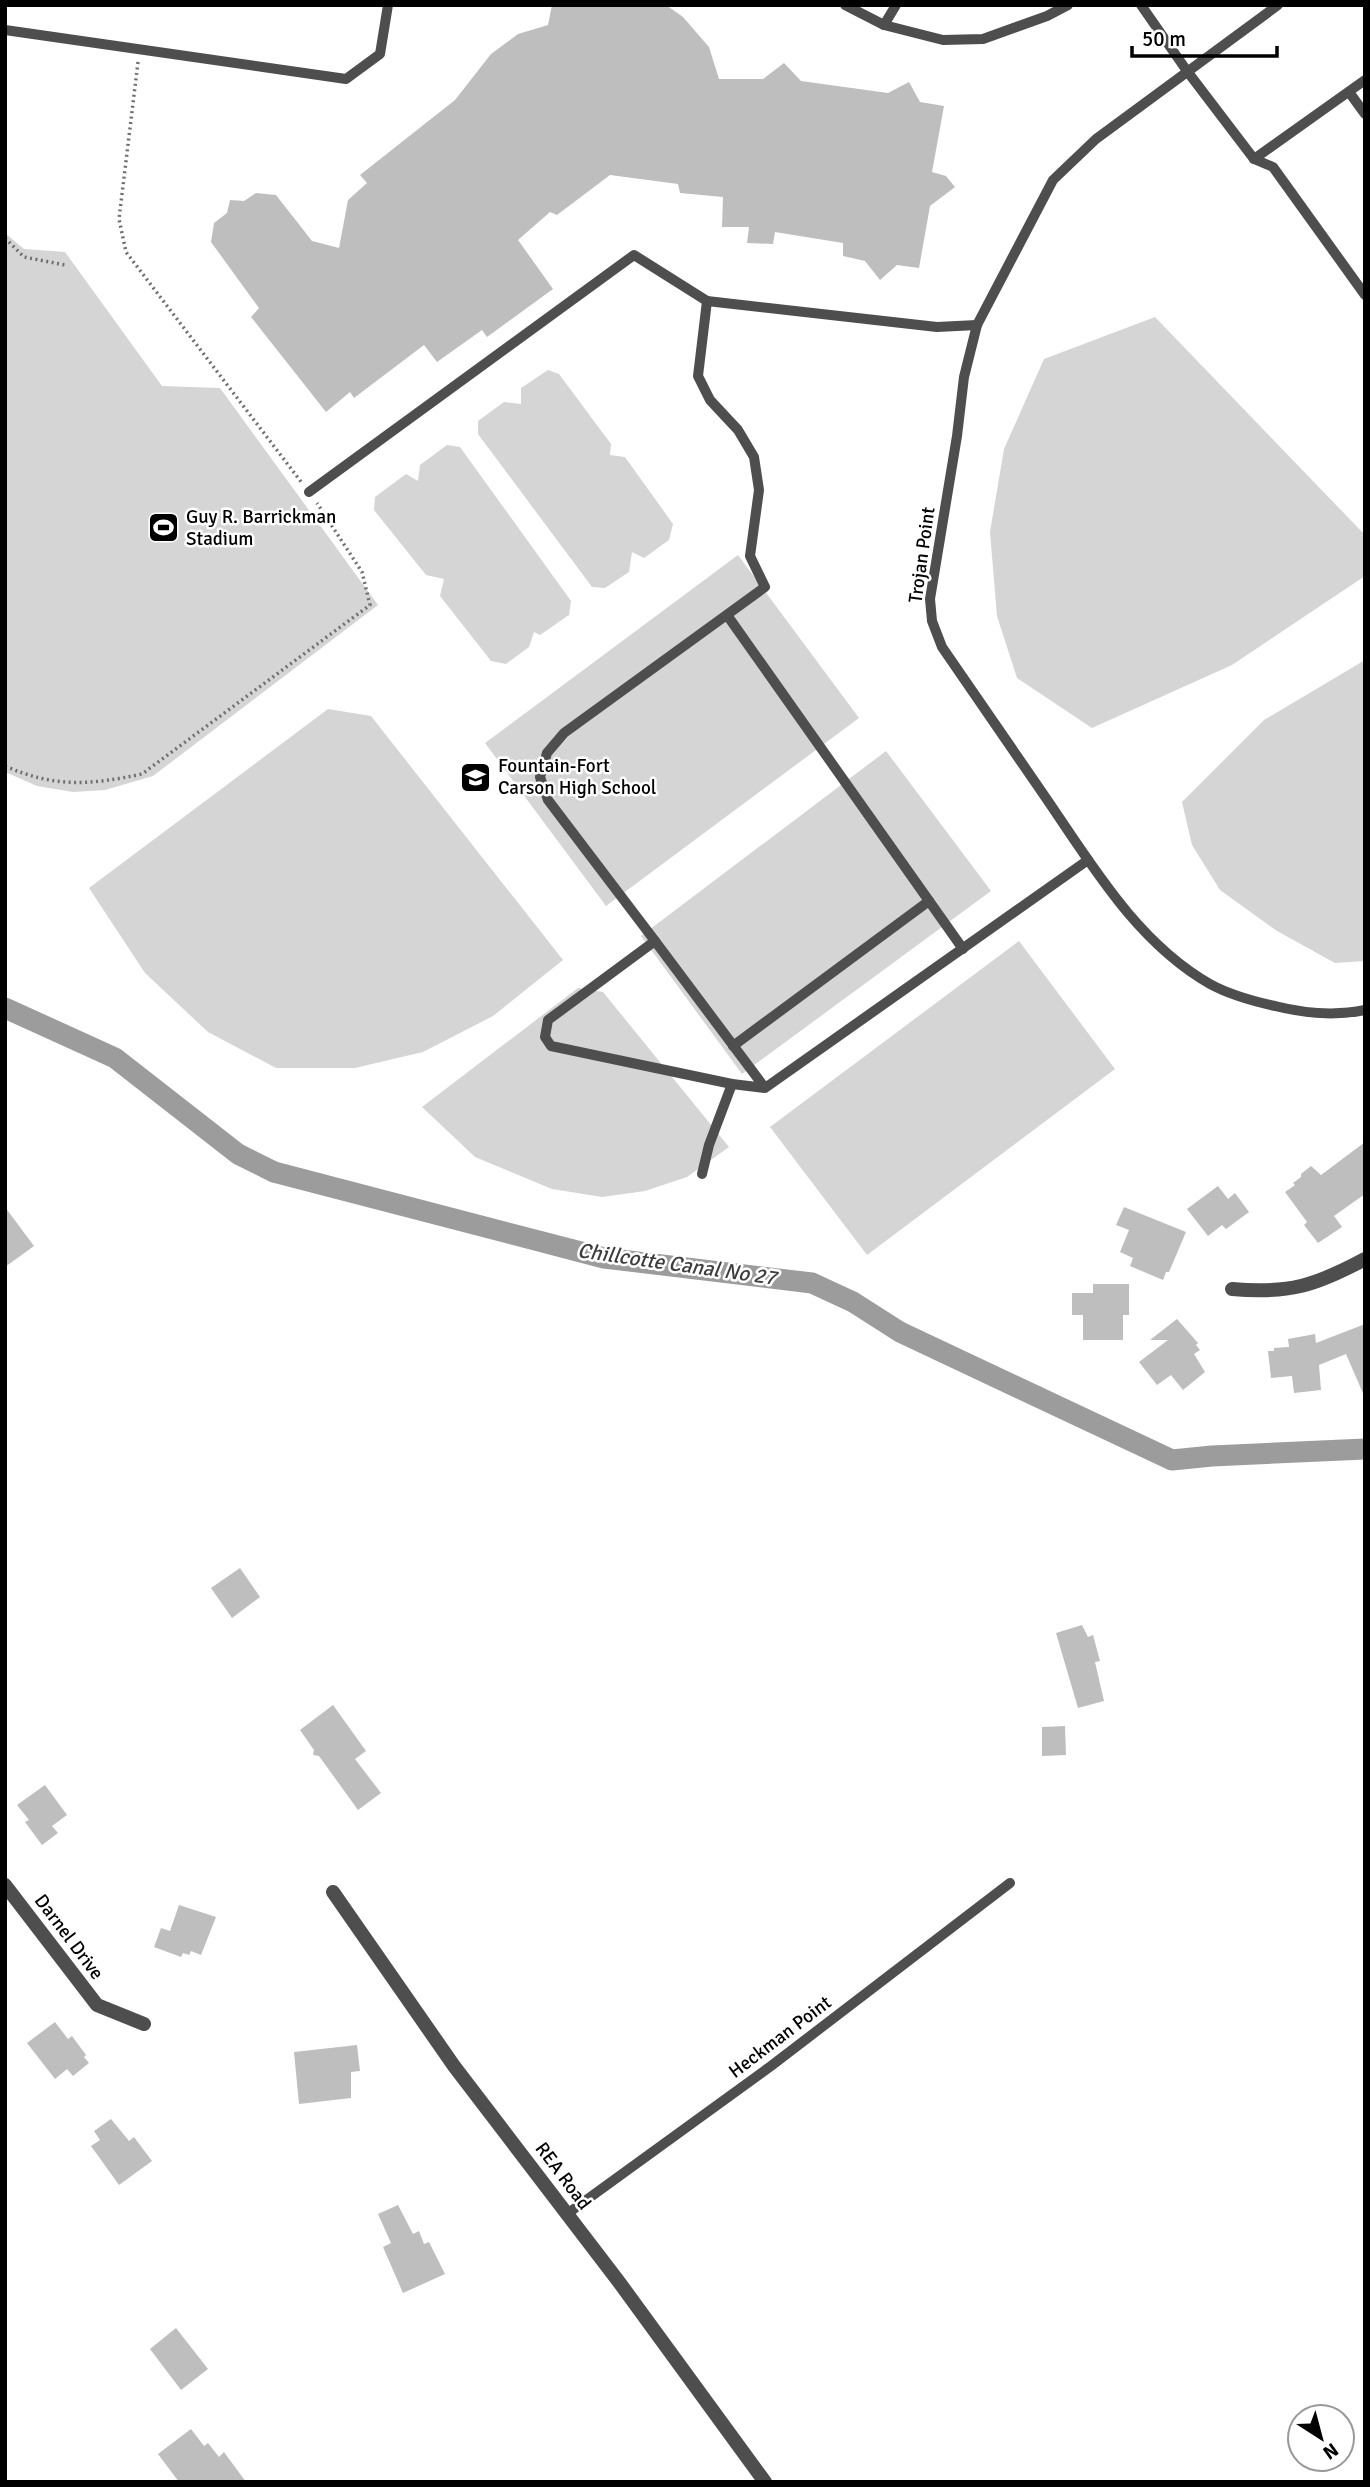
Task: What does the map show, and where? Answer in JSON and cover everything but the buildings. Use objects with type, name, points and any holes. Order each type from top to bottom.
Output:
[{"type":"street","points":[[1232,1289],[1267,1292],[1318,1283],[1365,1259]]},
{"type":"street","name":"Darnel Drive","points":[[5,1885],[97,2006],[144,2024]]},
{"type":"street","name":"REA Road","points":[[333,1892],[454,2066],[765,2482]]},
{"type":"lane","points":[[5,30],[346,79],[380,54],[388,5]]},
{"type":"lane","points":[[845,5],[884,25],[943,40],[983,39],[1068,5]]},
{"type":"lane","points":[[884,25],[896,5]]},
{"type":"lane","points":[[1141,5],[1254,159],[1273,167],[1365,295]]},
{"type":"lane","name":"Trojan Point","points":[[1278,5],[1096,139],[1053,180],[977,326],[964,377],[930,599],[932,621],[942,647],[1088,860],[1134,920],[1169,955],[1210,984],[1243,998],[1297,1011],[1365,1010]]},
{"type":"lane","points":[[1254,159],[1365,80]]},
{"type":"lane","points":[[1349,92],[1365,114]]},
{"type":"lane","points":[[309,492],[634,255],[707,301],[937,327],[977,326]]},
{"type":"lane","points":[[707,301],[698,376],[710,400],[738,430],[754,457],[759,491],[750,556],[765,587],[564,733],[547,752],[540,778],[548,800],[765,1088]]},
{"type":"lane","points":[[727,615],[963,948]]},
{"type":"lane","points":[[656,942],[548,1020],[545,1037],[551,1046],[732,1084],[765,1088],[1088,860]]},
{"type":"lane","points":[[733,1046],[929,901]]},
{"type":"lane","points":[[702,1174],[709,1145],[732,1084]]},
{"type":"lane","name":"Heckman Point","points":[[567,2214],[771,2066],[1010,1883]]},
{"type":"path","points":[[5,766],[38,778],[71,783],[104,782],[142,774],[370,605],[362,572],[309,492],[126,252],[119,219],[139,49]]},
{"type":"path","points":[[5,238],[24,257],[65,265]]},
{"type":"shaded area","name":"Guy R. Barrickman Stadium","points":[[5,233],[24,249],[65,252],[162,386],[220,388],[378,605],[153,776],[105,790],[73,792],[37,786],[5,772]]},
{"type":"shaded area","points":[[1155,317],[1365,535],[1365,576],[1232,665],[1092,728],[1017,678],[997,616],[990,532],[1004,449],[1044,359]]},
{"type":"shaded area","points":[[548,370],[559,374],[611,444],[610,455],[625,457],[673,524],[669,540],[644,558],[632,552],[629,572],[605,588],[592,587],[478,434],[478,421],[504,402],[521,404],[521,388]]},
{"type":"shaded area","points":[[447,445],[460,447],[571,601],[569,615],[540,635],[534,632],[529,647],[506,664],[491,661],[440,596],[444,579],[426,575],[374,510],[375,497],[406,474],[418,481],[420,465]]},
{"type":"shaded area","points":[[738,555],[859,718],[606,906],[485,743]]},
{"type":"shaded area","points":[[1365,660],[1365,961],[1335,963],[1277,931],[1220,890],[1192,845],[1182,802],[1264,720]]},
{"type":"shaded area","points":[[328,709],[371,716],[563,960],[493,1016],[423,1052],[355,1068],[276,1068],[208,1032],[145,973],[89,888]]},
{"type":"shaded area","points":[[886,751],[991,891],[742,1074],[641,936]]},
{"type":"shaded area","points":[[1019,941],[1115,1069],[867,1255],[770,1127]]},
{"type":"shaded area","points":[[578,988],[603,992],[729,1147],[687,1177],[645,1191],[602,1197],[552,1189],[475,1157],[422,1107]]},
{"type":"waterway","name":"Chillcotte Canal No 27","points":[[5,1008],[115,1058],[238,1154],[274,1172],[604,1258],[812,1283],[853,1302],[900,1332],[1172,1460],[1365,1449]]},
{"type":"place","name":"Guy R. Barrickman Stadium","points":[[163,528]]},
{"type":"place","name":"Fountain-Fort Carson High School","points":[[475,777]]}]
